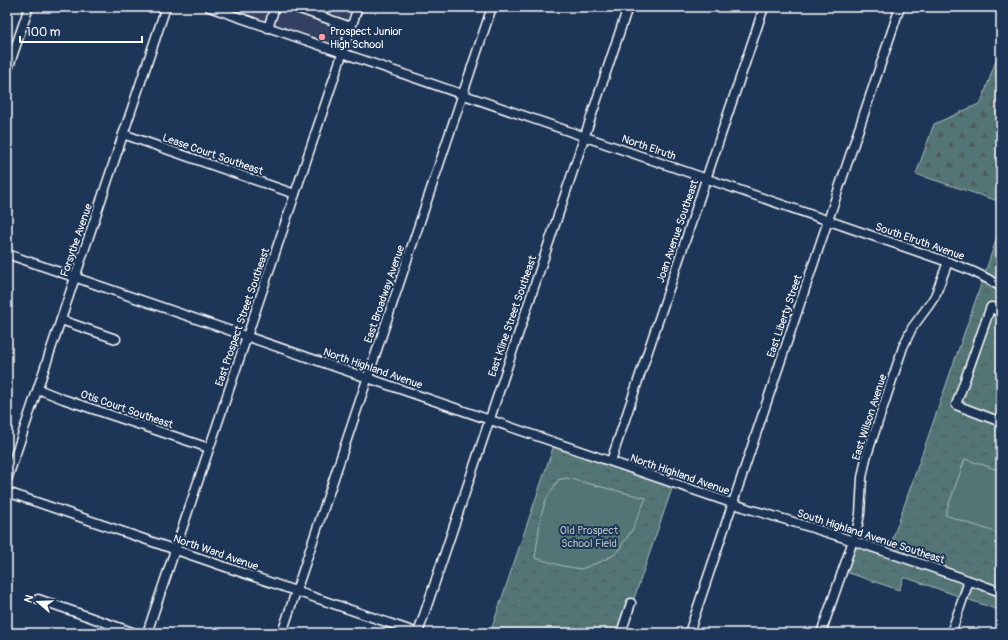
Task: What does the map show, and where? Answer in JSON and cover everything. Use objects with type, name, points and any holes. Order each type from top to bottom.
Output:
[{"type":"street","points":[[7,72],[29,7]]},
{"type":"street","name":"Forsythe Avenue","points":[[7,480],[166,7]]},
{"type":"street","name":"North Elruth","points":[[209,7],[828,220]]},
{"type":"street","points":[[268,28],[275,7]]},
{"type":"street","points":[[294,7],[351,27]]},
{"type":"street","name":"East Prospect Street Southeast","points":[[146,633],[210,448],[358,7]]},
{"type":"street","name":"East Broadway Avenue","points":[[282,633],[492,7]]},
{"type":"street","name":"East Kline Street Southeast","points":[[418,633],[628,7]]},
{"type":"street","name":"Joan Avenue Southeast","points":[[611,461],[764,7]]},
{"type":"street","name":"East Liberty Street","points":[[689,633],[900,7]]},
{"type":"street","name":"Lease Court Southeast","points":[[123,134],[295,194]]},
{"type":"street","name":"South Elruth Avenue","points":[[828,220],[973,271],[1001,287]]},
{"type":"street","name":"North Highland Avenue","points":[[7,254],[733,504]]},
{"type":"street","name":"East Wilson Avenue","points":[[821,633],[857,530],[860,514],[862,478],[866,458],[903,347],[912,328],[935,296],[948,262]]},
{"type":"street","points":[[1001,315],[993,307],[991,307],[956,406],[1001,422]]},
{"type":"street","points":[[61,320],[116,339]]},
{"type":"street","name":"Otis Court Southeast","points":[[38,389],[63,399],[210,448]]},
{"type":"street","name":"North Ward Avenue","points":[[7,492],[418,633]]},
{"type":"street","name":"South Highland Avenue Southeast","points":[[733,504],[853,540],[1001,592]]},
{"type":"street","points":[[951,633],[969,581]]},
{"type":"street","points":[[38,599],[135,633]]},
{"type":"street","points":[[621,633],[631,603]]},
{"type":"shaded area","name":"Prospect Junior High School","points":[[209,7],[358,7],[343,53]]},
{"type":"green space","points":[[1001,46],[1001,202],[916,174],[934,124],[981,103]]},
{"type":"green space","points":[[1001,225],[1001,287],[984,276]]},
{"type":"green space","points":[[984,276],[1001,287],[1001,611],[904,577],[899,590],[843,571],[853,540],[888,552]]},
{"type":"green space","name":"Old Prospect School Field","points":[[555,442],[674,483],[622,633],[490,633]]},
{"type":"green space","points":[[965,459],[1001,471],[1001,534],[945,515]]},
{"type":"green space","points":[[566,478],[646,498],[632,530],[614,555],[581,569],[563,566],[535,558],[541,515],[546,500],[558,480]]},
{"type":"place","name":"Prospect Junior High School","points":[[322,37]]}]
